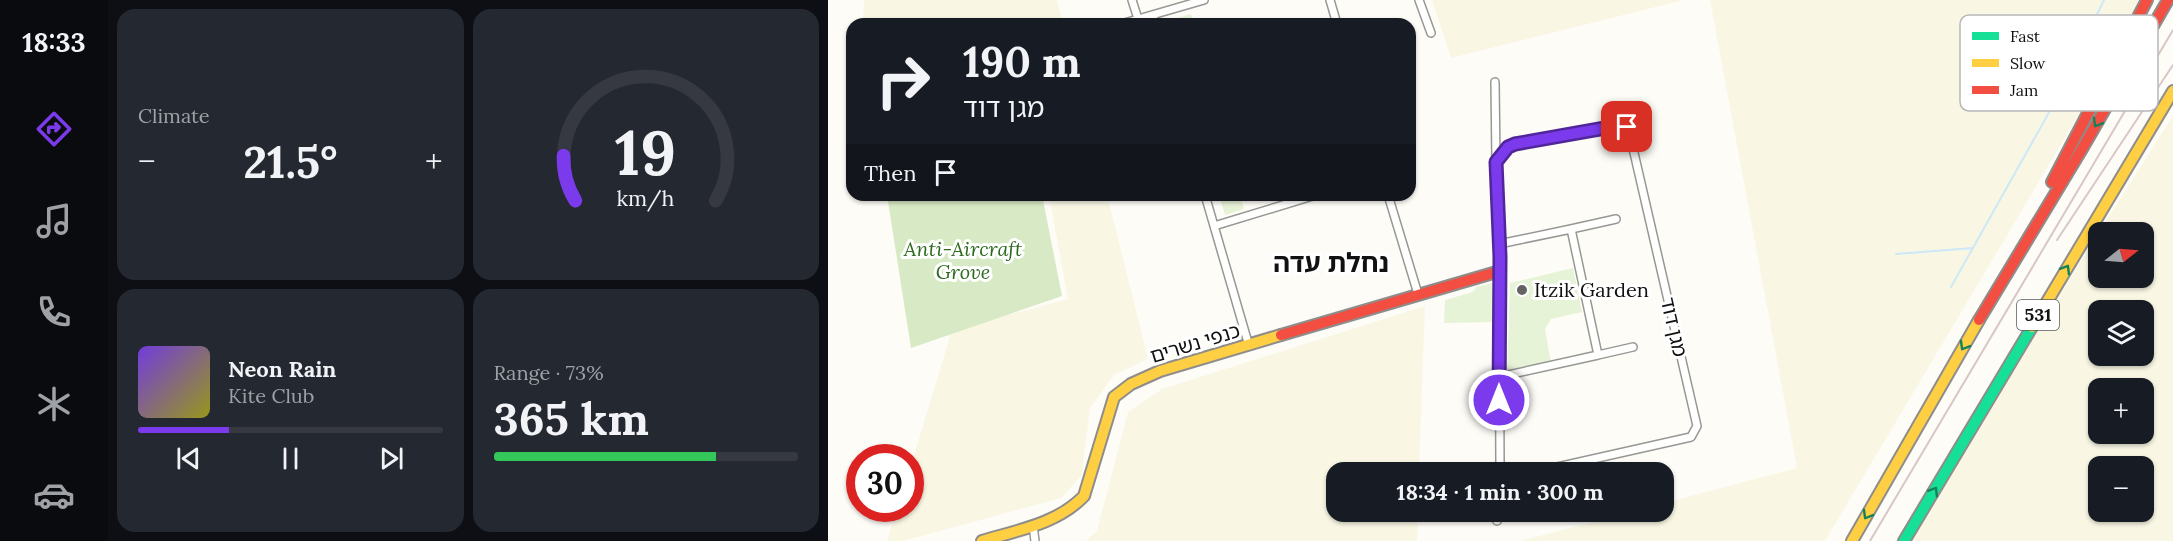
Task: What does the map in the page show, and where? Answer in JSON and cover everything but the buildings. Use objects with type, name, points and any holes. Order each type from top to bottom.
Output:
[{"type":"main road","points":[[2138,15],[2146,0]]},
{"type":"main road","points":[[2158,17],[2168,0]]},
{"type":"main road","name":"531","points":[[1904,541],[2173,91]]},
{"type":"main road","points":[[1993,296],[2089,111]]},
{"type":"main road","points":[[1993,296],[2104,111]]},
{"type":"main road","name":"כנפי נשרים","points":[[982,541],[1071,510],[1084,496],[1114,396],[1131,384],[1160,371],[1500,271]]},
{"type":"main road","name":"531","points":[[1852,541],[1993,296]]},
{"type":"street","points":[[1132,0],[1138,18]]},
{"type":"street","points":[[1142,18],[1203,0]]},
{"type":"street","points":[[1330,0],[1335,18]]},
{"type":"street","points":[[1419,0],[1431,33]]},
{"type":"street","points":[[1495,82],[1500,271],[1501,462]]},
{"type":"street","name":"מגן דוד","points":[[1496,162],[1508,147],[1515,144],[1622,125],[1627,127],[1632,142],[1697,426],[1691,437],[1580,462]]},
{"type":"street","points":[[1207,201],[1249,346]]},
{"type":"street","points":[[1214,226],[1296,201]]},
{"type":"street","points":[[1390,201],[1418,294]]},
{"type":"street","points":[[1499,244],[1616,219]]},
{"type":"street","points":[[1571,229],[1598,355]]},
{"type":"street","points":[[1499,377],[1633,347]]},
{"type":"street","points":[[1033,525],[1035,541]]},
{"type":"shaded area","points":[[864,0],[1057,0],[1062,18],[863,18]]},
{"type":"shaded area","points":[[1432,0],[1684,0],[1451,58]]},
{"type":"shaded area","points":[[1710,0],[2139,0],[2132,15],[1960,15],[1960,111],[2081,111],[1825,541],[1520,541],[1594,522],[1674,522],[1674,500],[1797,468]]},
{"type":"shaded area","points":[[2173,116],[2173,541],[1912,541],[1945,481],[2088,249],[2088,288],[2154,288],[2154,222],[2105,222]]},
{"type":"shaded area","points":[[1050,201],[1108,201],[1148,359],[1114,375],[1090,408],[1082,475],[1061,498],[903,541],[887,541],[893,522],[924,522],[924,444],[917,444],[952,330],[1068,299]]},
{"type":"shaded area","points":[[1425,306],[1419,462],[1326,462],[1326,522],[1418,522],[1417,541],[1086,541],[1097,531],[1128,412],[1162,389]]},
{"type":"green space","points":[[1191,14],[1192,18],[1177,18]]},
{"type":"green space","name":"Anti-Aircraft Grove","points":[[888,201],[1043,201],[1062,296],[911,348]]},
{"type":"green space","points":[[1221,201],[1242,201],[1244,209],[1225,215]]},
{"type":"green space","points":[[1573,268],[1582,312],[1551,319],[1545,329],[1551,363],[1507,373],[1510,283]]},
{"type":"green space","points":[[1493,283],[1494,322],[1444,323],[1445,300],[1473,292],[1476,287]]},
{"type":"waterway","points":[[2097,15],[2104,0]]},
{"type":"waterway","points":[[1951,287],[2049,111]]},
{"type":"waterway","points":[[1896,254],[1973,248]]},
{"type":"railway","points":[[2158,55],[2173,30]]},
{"type":"railway","points":[[2158,88],[2173,65]]},
{"type":"railway","points":[[1870,541],[2125,111]]},
{"type":"railway","points":[[2057,240],[2143,111]]},
{"type":"traffic: fast","points":[[1904,541],[2032,327]]},
{"type":"traffic: slow","points":[[2032,327],[2173,91]]},
{"type":"traffic: slow","points":[[1852,541],[1979,320]]},
{"type":"traffic: slow","points":[[982,541],[1049,520],[1073,506],[1084,496],[1114,397],[1131,384],[1160,371],[1281,335]]},
{"type":"traffic: jam","points":[[2139,15],[2147,0]]},
{"type":"traffic: jam","points":[[2158,17],[2168,0]]},
{"type":"traffic: jam","points":[[2052,182],[2089,111]]},
{"type":"traffic: jam","points":[[1979,320],[2104,111]]},
{"type":"traffic: jam","points":[[1281,335],[1500,271]]},
{"type":"place","name":"Itzik Garden","points":[[1522,290]]},
{"type":"district","name":"נחלת עדה","points":[[1331,263]]},
{"type":"route","points":[[1499,400],[1500,257],[1496,162],[1508,147],[1515,144],[1622,125],[1627,127]]}]
